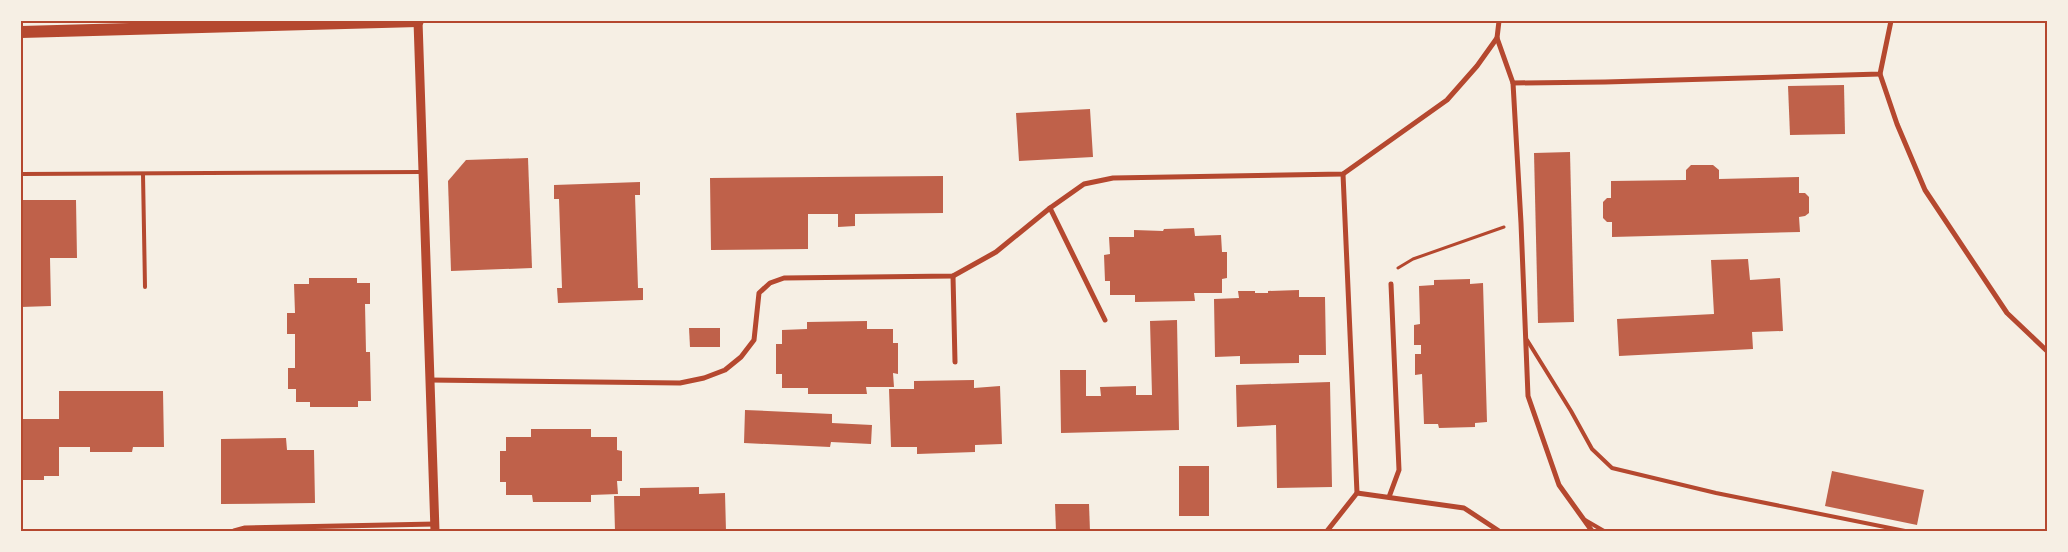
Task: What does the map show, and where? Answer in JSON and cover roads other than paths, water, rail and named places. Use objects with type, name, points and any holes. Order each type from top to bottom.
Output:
[{"type":"main road","points":[[21,32],[418,21]]},
{"type":"street","points":[[234,531],[245,528],[435,527],[418,21]]},
{"type":"street","points":[[1499,21],[1497,38],[1512,83],[1521,223],[1528,396],[1559,485],[1592,531]]},
{"type":"street","points":[[1891,21],[1880,74],[1897,124],[1925,190],[2007,312],[2047,351]]},
{"type":"street","points":[[429,380],[680,383],[704,378],[725,370],[742,357],[754,340],[759,293],[770,283],[784,278],[953,276],[996,252],[1050,208],[1084,184],[1113,178],[1343,174],[1447,100],[1477,66],[1497,38]]},
{"type":"street","points":[[1512,83],[1673,81],[1880,74]]},
{"type":"street","points":[[1327,531],[1357,493],[1343,174]]},
{"type":"street","points":[[1050,208],[1105,320]]},
{"type":"street","points":[[953,276],[955,362]]},
{"type":"street","points":[[1388,497],[1399,470],[1391,284]]},
{"type":"street","points":[[1357,493],[1464,508],[1499,531]]},
{"type":"lane","points":[[21,174],[422,172]]},
{"type":"lane","points":[[143,174],[145,287]]},
{"type":"lane","points":[[1525,338],[1571,411],[1592,449],[1612,468],[1716,493],[1905,531]]},
{"type":"lane","points":[[1583,519],[1604,531]]}]
